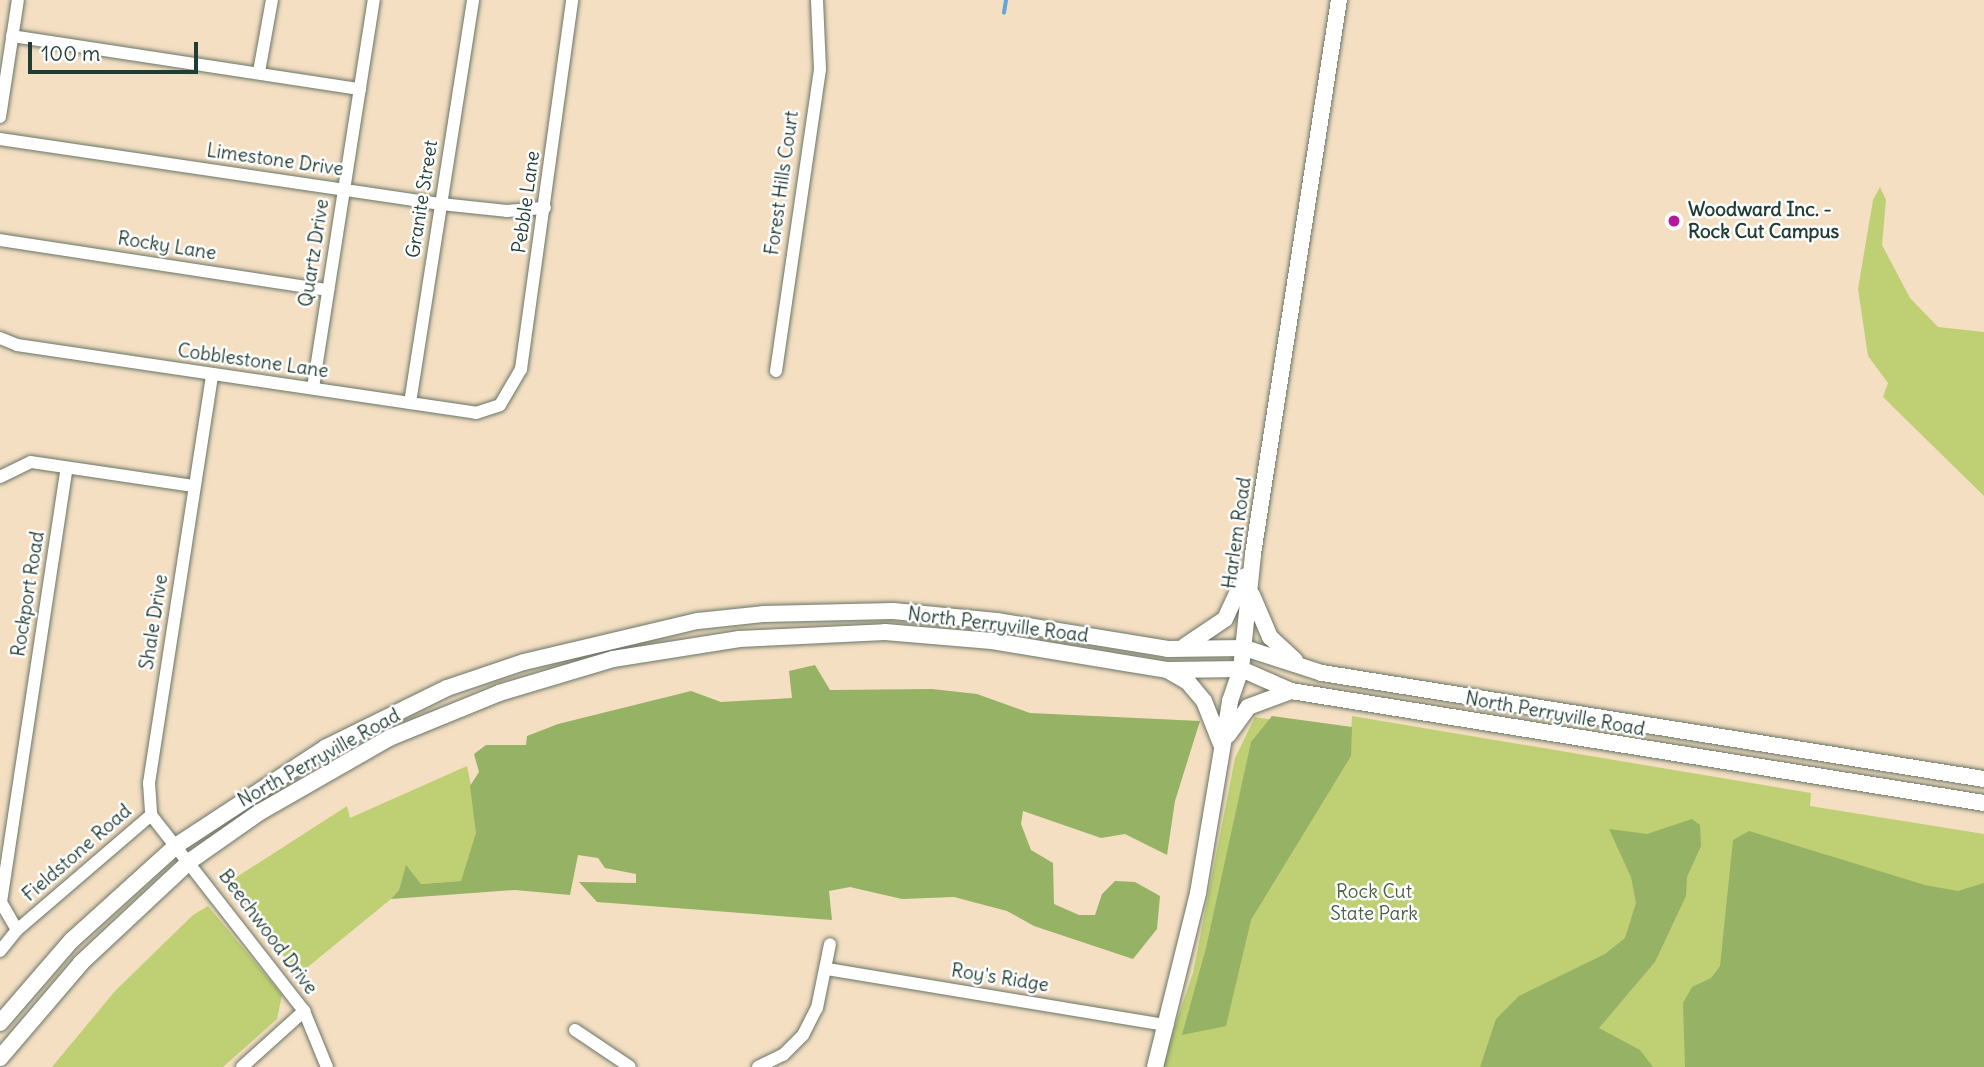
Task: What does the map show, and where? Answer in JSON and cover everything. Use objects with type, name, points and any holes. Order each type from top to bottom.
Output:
[{"type":"main road","name":"Harlem Road","points":[[1155,1067],[1198,892],[1222,747],[1245,648],[1254,554],[1339,0]]},
{"type":"main road","points":[[1168,649],[1196,641],[1225,619],[1254,554]]},
{"type":"main road","points":[[1254,554],[1251,592],[1270,636],[1290,657],[1322,673]]},
{"type":"main road","name":"North Perryville Road","points":[[0,1023],[72,940],[177,845],[325,748],[399,710],[524,662],[630,634],[763,614],[893,611],[997,621],[1168,649],[1245,648],[1322,673],[1984,779]]},
{"type":"main road","name":"North Perryville Road","points":[[0,1058],[80,963],[190,861],[260,812],[389,738],[499,693],[613,659],[739,639],[885,632],[992,641],[1167,670],[1241,668],[1291,691],[1984,803]]},
{"type":"main road","points":[[1167,670],[1188,682],[1204,701],[1222,747]]},
{"type":"main road","points":[[1222,747],[1248,708],[1291,691]]},
{"type":"street","points":[[0,117],[18,0]]},
{"type":"street","points":[[259,72],[272,0]]},
{"type":"street","name":"Quartz Drive","points":[[313,388],[374,0]]},
{"type":"street","name":"Granite Street","points":[[410,403],[473,0]]},
{"type":"street","name":"Pebble Lane","points":[[500,405],[521,369],[572,0]]},
{"type":"street","name":"Forest Hills Court","points":[[776,371],[820,69],[817,0]]},
{"type":"street","points":[[12,36],[360,89]]},
{"type":"street","name":"Limestone Drive","points":[[0,139],[441,204],[507,211],[545,208]]},
{"type":"street","name":"Rocky Lane","points":[[0,240],[328,290]]},
{"type":"street","name":"Cobblestone Lane","points":[[0,338],[17,345],[212,376],[313,388],[476,413],[500,405]]},
{"type":"street","name":"Shale Drive","points":[[151,815],[149,783],[212,376]]},
{"type":"street","points":[[0,477],[32,462],[194,486]]},
{"type":"street","name":"Rockport Road","points":[[17,930],[1,902],[67,468]]},
{"type":"street","points":[[151,815],[190,861]]},
{"type":"street","name":"Fieldstone Road","points":[[0,951],[17,930],[151,815]]},
{"type":"street","name":"Beechwood Drive","points":[[190,861],[304,1011],[327,1067]]},
{"type":"street","points":[[758,1067],[783,1055],[803,1035],[817,1008],[830,944]]},
{"type":"street","name":"Roy's Ridge","points":[[827,969],[1167,1025]]},
{"type":"street","points":[[242,1067],[304,1011]]},
{"type":"street","points":[[575,1030],[630,1067]]},
{"type":"green space","points":[[1880,187],[1886,200],[1882,245],[1910,298],[1938,327],[1984,332],[1984,496],[1883,397],[1888,383],[1868,356],[1858,289],[1873,200]]},
{"type":"green space","points":[[815,665],[830,690],[932,689],[977,694],[1030,713],[1200,721],[1175,801],[1167,855],[1125,834],[1101,838],[1023,811],[1021,824],[1031,850],[1053,863],[1054,904],[1079,915],[1095,915],[1102,894],[1115,881],[1135,882],[1160,896],[1157,929],[1133,959],[1034,926],[1007,911],[954,897],[902,899],[850,887],[829,891],[832,920],[597,902],[579,882],[636,883],[636,874],[605,868],[598,858],[578,855],[570,895],[515,890],[391,899],[399,890],[406,865],[421,884],[461,881],[476,833],[470,786],[479,772],[474,754],[486,745],[526,745],[527,736],[558,724],[691,691],[721,702],[792,698],[789,671]]},
{"type":"green space","points":[[1272,716],[1352,727],[1351,756],[1251,920],[1226,1026],[1182,1035],[1206,948],[1251,742]]},
{"type":"green space","name":"Rock Cut State Park","points":[[1352,716],[1811,793],[1810,806],[1984,834],[1984,1067],[1161,1067],[1193,973],[1235,758],[1255,717],[1351,733]]},
{"type":"green space","points":[[467,766],[481,834],[461,881],[420,884],[406,866],[399,890],[391,899],[298,975],[229,882],[347,806],[350,818]]},
{"type":"green space","points":[[1692,819],[1700,825],[1701,846],[1687,877],[1686,896],[1655,962],[1599,1028],[1640,1050],[1653,1067],[1480,1067],[1496,1019],[1519,996],[1605,954],[1625,938],[1636,903],[1631,877],[1609,829],[1647,834]]},
{"type":"green space","points":[[1749,831],[1925,885],[1958,891],[1984,883],[1984,1067],[1685,1067],[1683,1003],[1692,987],[1711,978],[1720,966],[1733,840]]},
{"type":"green space","points":[[208,906],[282,995],[277,1019],[223,1067],[52,1067],[115,991],[193,915]]},
{"type":"waterway","points":[[1004,13],[1006,0]]},
{"type":"place","name":"Woodward Inc. - Rock Cut Campus","points":[[1674,221]]}]
